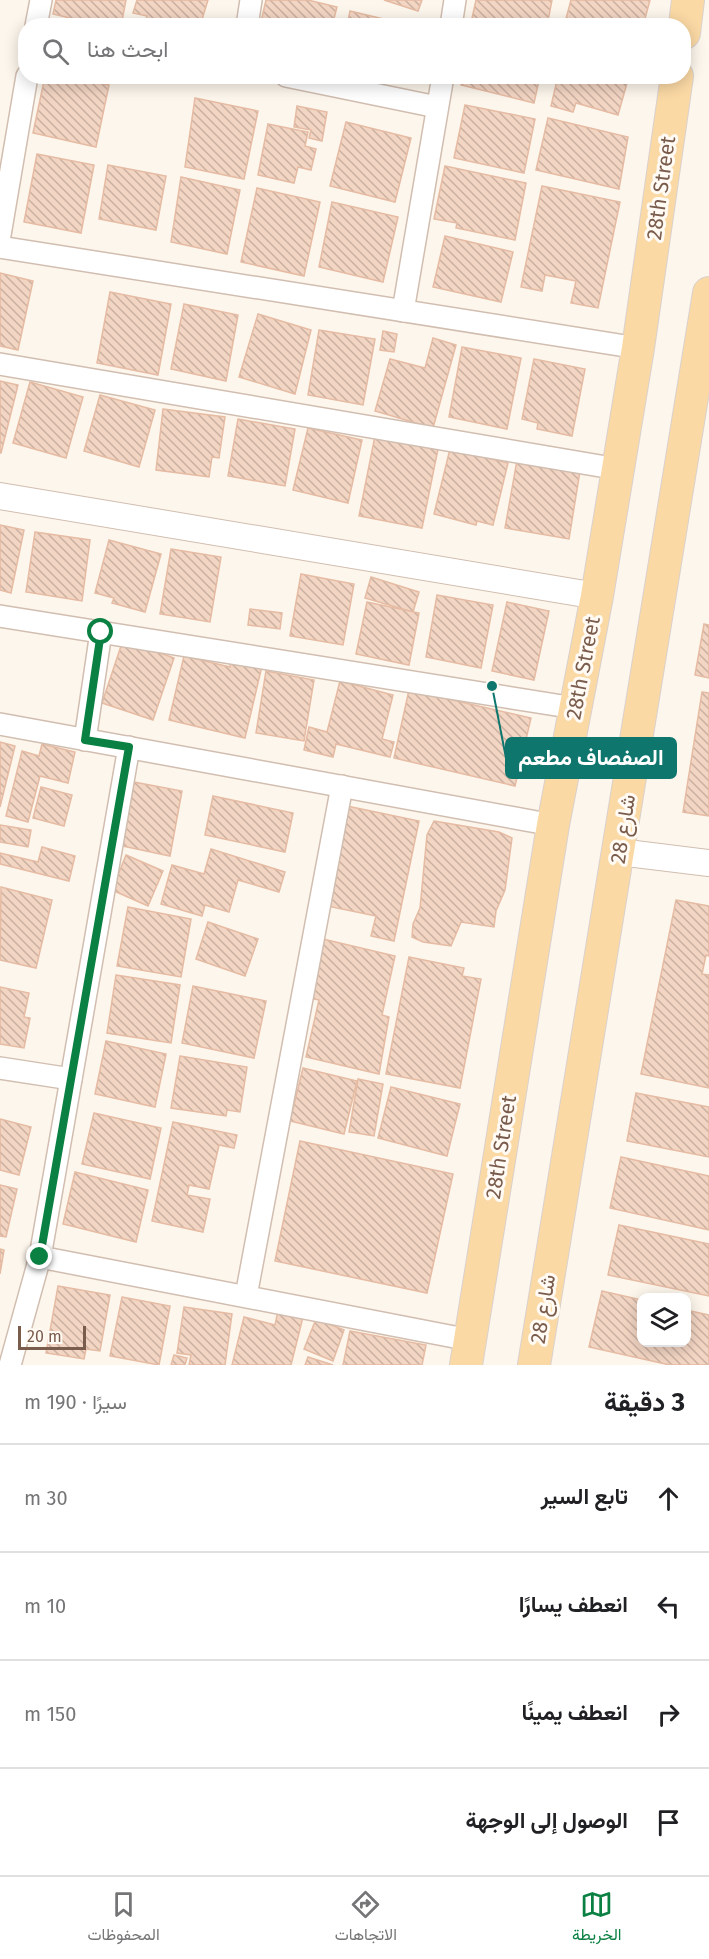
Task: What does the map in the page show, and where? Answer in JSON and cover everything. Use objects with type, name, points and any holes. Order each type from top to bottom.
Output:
[{"type":"main road","points":[[686,18],[688,0]]},
{"type":"main road","name":"28th Street","points":[[468,1352],[553,825],[597,596],[638,348],[676,84]]},
{"type":"main road","name":"شارع 28","points":[[534,1365],[709,293]]},
{"type":"street","points":[[38,18],[41,0]]},
{"type":"street","points":[[248,18],[251,0]]},
{"type":"street","points":[[452,18],[455,0]]},
{"type":"street","points":[[0,235],[26,84]]},
{"type":"street","points":[[324,84],[437,107]]},
{"type":"street","points":[[403,310],[441,84]]},
{"type":"street","points":[[0,247],[638,348]]},
{"type":"street","points":[[0,364],[618,469]]},
{"type":"street","points":[[0,496],[597,596]]},
{"type":"street","points":[[0,616],[575,708]]},
{"type":"street","points":[[85,740],[101,632]]},
{"type":"street","points":[[0,724],[553,825]]},
{"type":"street","points":[[10,1365],[40,1257],[129,747]]},
{"type":"street","points":[[246,1296],[342,786]]},
{"type":"street","points":[[619,852],[709,863]]},
{"type":"street","points":[[0,1068],[71,1079]]},
{"type":"street","points":[[40,1257],[246,1296],[468,1352]]},
{"type":"street","points":[[534,1365],[542,1365]]},
{"type":"building","points":[[56,0],[126,0],[123,18],[70,18],[53,14]]},
{"type":"building","points":[[137,0],[208,0],[202,18],[146,18],[147,16],[133,13]]},
{"type":"building","points":[[266,0],[308,0],[337,7],[334,18],[262,18]]},
{"type":"building","points":[[384,0],[422,0],[418,11]]},
{"type":"building","points":[[476,0],[552,0],[549,18],[472,18]]},
{"type":"building","points":[[571,0],[650,0],[645,18],[566,18]]},
{"type":"building","points":[[350,11],[379,18],[349,18]]},
{"type":"building","points":[[43,84],[109,85],[96,147],[33,133]]},
{"type":"building","points":[[461,84],[538,84],[534,103]]},
{"type":"building","points":[[556,84],[627,84],[618,115],[576,103],[573,112],[551,106]]},
{"type":"building","points":[[195,98],[258,111],[244,179],[185,167]]},
{"type":"building","points":[[465,105],[535,119],[524,173],[454,158]]},
{"type":"building","points":[[297,106],[327,112],[322,141],[309,138],[311,130],[294,127]]},
{"type":"building","points":[[548,118],[628,137],[619,189],[536,170]]},
{"type":"building","points":[[346,122],[411,138],[395,202],[330,186]]},
{"type":"building","points":[[268,124],[308,132],[305,146],[316,149],[311,170],[298,167],[294,183],[258,175]]},
{"type":"building","points":[[37,154],[94,165],[81,233],[24,222]]},
{"type":"building","points":[[108,165],[166,176],[156,230],[99,219]]},
{"type":"building","points":[[445,166],[526,183],[515,240],[456,228],[457,223],[434,219]]},
{"type":"building","points":[[181,177],[240,190],[227,254],[171,242]]},
{"type":"building","points":[[542,186],[620,202],[598,308],[571,303],[576,281],[545,275],[542,291],[521,287]]},
{"type":"building","points":[[257,188],[320,202],[304,276],[241,262]]},
{"type":"building","points":[[332,202],[398,217],[383,282],[319,267]]},
{"type":"building","points":[[445,236],[513,252],[501,302],[433,287]]},
{"type":"building","points":[[0,273],[33,281],[18,350],[0,346]]},
{"type":"building","points":[[110,292],[171,304],[158,375],[97,363]]},
{"type":"building","points":[[184,304],[238,315],[226,381],[171,369]]},
{"type":"building","points":[[258,314],[311,330],[295,394],[239,377]]},
{"type":"building","points":[[319,330],[375,339],[363,405],[308,395]]},
{"type":"building","points":[[383,331],[397,334],[394,352],[380,350]]},
{"type":"building","points":[[433,338],[456,345],[433,428],[375,411],[390,359],[425,368]]},
{"type":"building","points":[[462,347],[521,358],[507,429],[449,417]]},
{"type":"building","points":[[534,359],[585,369],[572,436],[537,429],[538,423],[522,419]]},
{"type":"building","points":[[0,381],[18,385],[1,453],[0,453]]},
{"type":"building","points":[[30,382],[83,397],[66,458],[13,443]]},
{"type":"building","points":[[100,395],[155,410],[139,467],[84,451]]},
{"type":"building","points":[[163,409],[225,417],[219,458],[212,457],[209,477],[156,470]]},
{"type":"building","points":[[238,419],[295,429],[285,486],[228,476]]},
{"type":"building","points":[[308,428],[362,440],[348,503],[293,490]]},
{"type":"building","points":[[375,436],[438,449],[422,528],[359,516]]},
{"type":"building","points":[[450,449],[508,463],[493,525],[477,521],[476,525],[434,514]]},
{"type":"building","points":[[517,460],[580,471],[569,539],[505,528]]},
{"type":"building","points":[[0,525],[24,530],[11,593],[0,590]]},
{"type":"building","points":[[35,532],[90,540],[82,601],[26,592]]},
{"type":"building","points":[[109,540],[161,554],[145,612],[112,603],[114,598],[95,593]]},
{"type":"building","points":[[171,549],[221,557],[210,622],[160,614]]},
{"type":"building","points":[[301,574],[354,584],[343,645],[290,636]]},
{"type":"building","points":[[371,577],[419,592],[413,612],[365,598]]},
{"type":"building","points":[[437,595],[493,605],[481,668],[426,657]]},
{"type":"building","points":[[367,602],[419,613],[409,665],[356,654]]},
{"type":"building","points":[[507,602],[549,611],[534,680],[492,671]]},
{"type":"building","points":[[250,609],[282,613],[280,629],[248,625]]},
{"type":"building","points":[[704,624],[709,625],[709,678],[695,675]]},
{"type":"building","points":[[123,640],[174,658],[153,720],[102,703]]},
{"type":"building","points":[[184,656],[230,667],[231,659],[262,666],[245,738],[169,720]]},
{"type":"building","points":[[266,671],[314,680],[304,741],[256,733]]},
{"type":"building","points":[[340,681],[393,695],[382,739],[394,742],[390,757],[336,744],[333,757],[304,750],[309,727],[327,732]]},
{"type":"building","points":[[409,690],[531,718],[515,786],[394,758]]},
{"type":"building","points":[[702,692],[709,693],[709,816],[683,812]]},
{"type":"building","points":[[0,742],[15,746],[0,807]]},
{"type":"building","points":[[42,744],[75,752],[68,783],[40,776],[28,822],[6,816],[22,751],[39,756]]},
{"type":"building","points":[[134,782],[182,791],[170,856],[122,846]]},
{"type":"building","points":[[41,787],[72,795],[64,826],[33,818]]},
{"type":"building","points":[[213,796],[293,813],[285,852],[205,835]]},
{"type":"building","points":[[347,806],[419,821],[394,941],[371,936],[376,916],[327,906]]},
{"type":"building","points":[[434,821],[499,832],[512,838],[505,890],[496,911],[494,927],[461,922],[451,946],[423,942],[412,937],[413,924],[420,908],[427,835]]},
{"type":"building","points":[[0,825],[31,830],[28,847],[0,842]]},
{"type":"building","points":[[42,847],[75,856],[69,881],[0,864],[0,853],[38,862]]},
{"type":"building","points":[[211,849],[285,872],[279,892],[238,880],[229,912],[205,905],[202,916],[161,904],[172,865],[204,874]]},
{"type":"building","points":[[126,855],[163,871],[148,906],[112,890]]},
{"type":"building","points":[[1,887],[52,900],[36,968],[0,960]]},
{"type":"building","points":[[676,900],[709,906],[709,956],[706,955],[702,974],[709,975],[709,1088],[641,1074]]},
{"type":"building","points":[[128,907],[191,919],[181,977],[117,966]]},
{"type":"building","points":[[208,922],[258,939],[245,976],[196,959]]},
{"type":"building","points":[[323,939],[395,956],[382,1015],[389,1017],[379,1074],[306,1057],[319,1000],[309,998]]},
{"type":"building","points":[[409,957],[464,968],[462,976],[481,979],[460,1088],[386,1074]]},
{"type":"building","points":[[116,975],[180,985],[171,1043],[107,1033]]},
{"type":"building","points":[[193,986],[266,1001],[254,1058],[182,1043]]},
{"type":"building","points":[[0,987],[29,993],[24,1017],[30,1018],[24,1048],[0,1044]]},
{"type":"building","points":[[106,1041],[166,1054],[155,1107],[95,1094]]},
{"type":"building","points":[[180,1056],[247,1067],[240,1112],[227,1110],[226,1116],[171,1108]]},
{"type":"building","points":[[303,1068],[357,1081],[344,1134],[290,1121]]},
{"type":"building","points":[[358,1079],[383,1084],[374,1136],[349,1132]]},
{"type":"building","points":[[391,1087],[460,1104],[447,1156],[378,1138]]},
{"type":"building","points":[[636,1093],[709,1107],[709,1157],[627,1141]]},
{"type":"building","points":[[94,1113],[161,1128],[150,1179],[82,1164]]},
{"type":"building","points":[[0,1119],[31,1127],[19,1175],[0,1170]]},
{"type":"building","points":[[173,1122],[237,1135],[234,1148],[219,1145],[209,1189],[189,1185],[187,1195],[210,1199],[203,1232],[152,1221]]},
{"type":"building","points":[[300,1141],[453,1174],[427,1293],[275,1261]]},
{"type":"building","points":[[621,1157],[709,1176],[709,1230],[610,1208]]},
{"type":"building","points":[[75,1172],[148,1190],[136,1242],[63,1224]]},
{"type":"building","points":[[0,1185],[17,1189],[6,1237],[0,1236]]},
{"type":"building","points":[[619,1225],[709,1244],[709,1296],[608,1275]]},
{"type":"building","points":[[0,1249],[4,1250],[0,1274]]},
{"type":"building","points":[[58,1286],[110,1295],[100,1351],[86,1349],[84,1359],[46,1353]]},
{"type":"building","points":[[602,1291],[637,1299],[637,1347],[691,1347],[691,1311],[709,1315],[709,1365],[670,1365],[589,1347]]},
{"type":"building","points":[[122,1297],[170,1306],[159,1365],[110,1356]]},
{"type":"building","points":[[184,1307],[232,1314],[225,1365],[189,1365],[191,1355],[177,1353]]},
{"type":"building","points":[[278,1311],[303,1317],[291,1365],[232,1365],[244,1317],[275,1325]]},
{"type":"building","points":[[316,1319],[344,1330],[333,1361],[304,1349]]},
{"type":"building","points":[[350,1331],[426,1345],[422,1365],[343,1365]]},
{"type":"building","points":[[174,1355],[187,1358],[185,1365],[171,1365]]},
{"type":"building","points":[[308,1357],[333,1365],[305,1365]]},
{"type":"place","name":"الصفصاف مطعم","points":[[492,686]]},
{"type":"route","points":[[40,1257],[129,747],[85,740],[101,632]]}]
